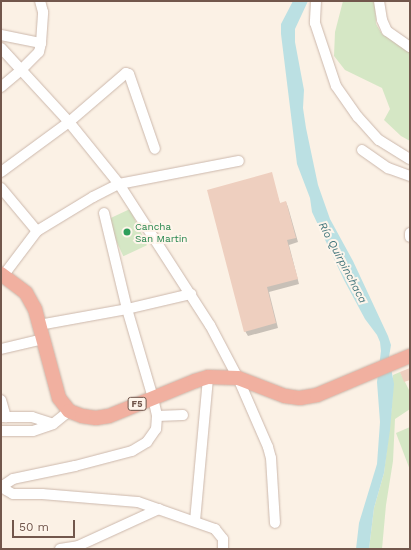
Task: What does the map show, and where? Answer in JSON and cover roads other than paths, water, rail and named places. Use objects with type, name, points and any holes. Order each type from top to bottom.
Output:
[{"type":"highway","points":[[2,275],[26,293],[35,309],[59,398],[69,411]]},
{"type":"highway","name":"F5","points":[[69,411],[89,417],[110,416],[195,381],[208,378],[238,378],[285,396],[300,398],[317,395],[410,356]]},
{"type":"street","points":[[1,87],[39,52],[43,12],[40,1]]},
{"type":"street","points":[[316,1],[315,23],[336,86],[358,117],[379,140],[410,158]]},
{"type":"street","points":[[380,1],[382,20],[387,31],[410,47]]},
{"type":"street","points":[[1,35],[41,43]]},
{"type":"street","points":[[1,48],[69,122],[119,184],[192,294],[210,325],[238,378],[271,458],[275,523]]},
{"type":"street","points":[[1,172],[69,122],[126,73],[129,74],[155,149]]},
{"type":"street","points":[[362,150],[388,168],[410,176]]},
{"type":"street","points":[[2,275],[37,231],[93,197],[119,184],[239,161]]},
{"type":"street","points":[[1,188],[37,231]]},
{"type":"street","points":[[104,213],[128,310],[153,398],[157,416],[156,429],[147,442],[132,450],[76,466],[13,479],[2,485],[12,494],[42,494],[138,502],[195,520],[215,529],[223,539],[223,549]]},
{"type":"street","points":[[39,325],[128,310],[192,294]]},
{"type":"street","points":[[1,349],[43,339]]},
{"type":"street","points":[[195,520],[208,378]]},
{"type":"street","points":[[1,400],[4,417],[32,417],[52,424]]},
{"type":"street","points":[[1,431],[33,431],[52,424],[69,411]]},
{"type":"street","points":[[157,416],[184,415]]},
{"type":"street","points":[[60,549],[78,548],[159,509]]},
{"type":"water","name":"Río Quirpinchaca","points":[[293,1],[308,1],[295,29],[295,42],[304,90],[303,108],[306,128],[318,185],[330,219],[353,261],[391,345],[389,357],[394,384],[390,430],[384,473],[374,508],[369,549],[356,549],[359,523],[377,464],[380,422],[377,382],[381,351],[380,342],[377,335],[365,319],[344,280],[312,212],[310,198],[297,164],[281,34],[281,24]]},
{"type":"place","name":"Cancha San Martin","points":[[127,232]]}]
